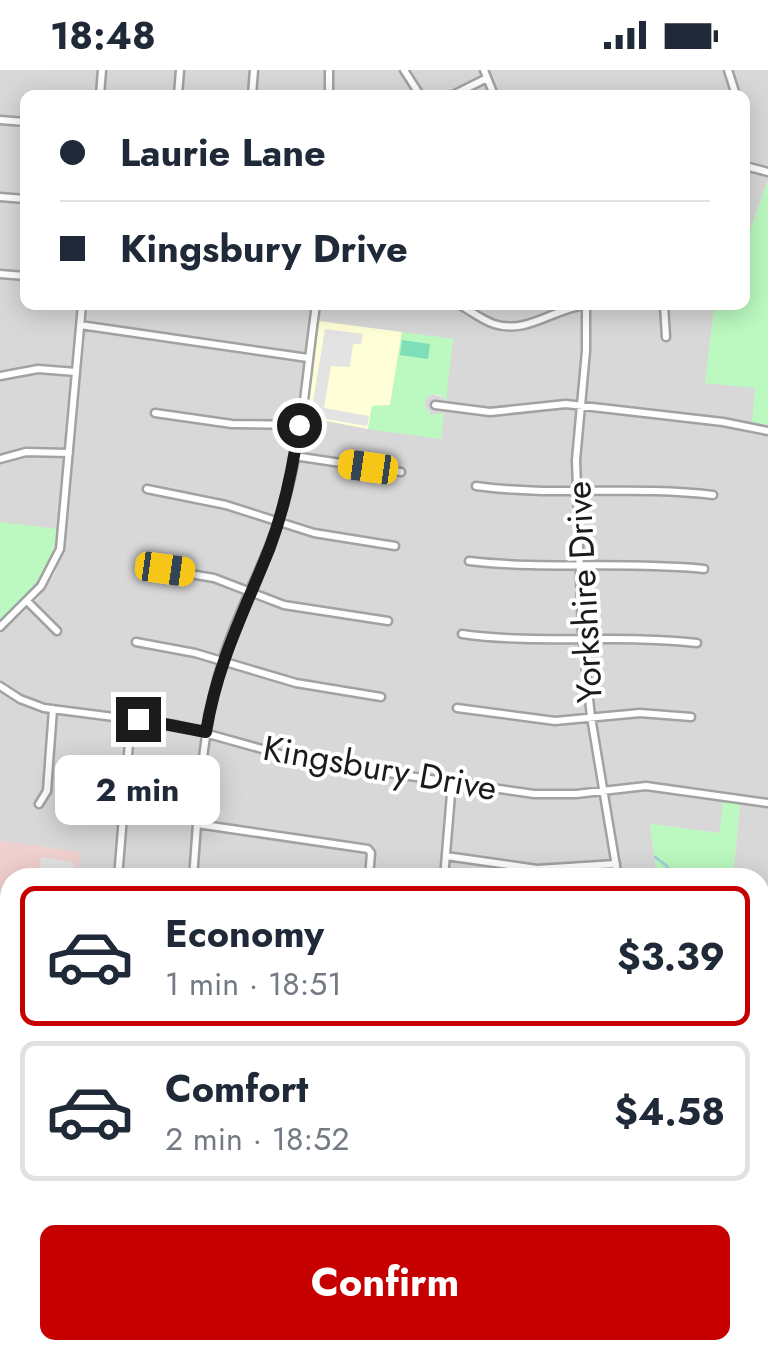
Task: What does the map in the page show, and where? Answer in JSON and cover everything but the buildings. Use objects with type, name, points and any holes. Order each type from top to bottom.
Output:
[{"type":"street","points":[[461,90],[486,74]]},
{"type":"street","points":[[0,627],[45,581],[60,549],[82,310]]},
{"type":"street","points":[[194,868],[206,732],[222,660],[278,522],[294,456],[315,310]]},
{"type":"street","points":[[469,310],[493,324],[509,327],[530,324],[560,310]]},
{"type":"street","name":"Yorkshire Drive","points":[[586,310],[576,490],[583,640],[591,717],[617,868]]},
{"type":"street","points":[[664,310],[666,337]]},
{"type":"street","points":[[80,325],[308,358]]},
{"type":"street","points":[[0,376],[38,368],[76,372]]},
{"type":"street","points":[[435,405],[490,412],[549,404],[580,406],[724,422],[768,431]]},
{"type":"street","points":[[154,413],[232,424],[299,425]]},
{"type":"street","points":[[0,459],[26,452],[70,453]]},
{"type":"street","points":[[294,456],[401,472]]},
{"type":"street","points":[[476,486],[523,491],[654,489],[713,495]]},
{"type":"street","points":[[147,489],[214,502],[323,534],[395,546]]},
{"type":"street","points":[[469,561],[530,566],[632,563],[704,569]]},
{"type":"street","points":[[142,566],[206,576],[292,606],[388,621]]},
{"type":"street","points":[[28,602],[57,631]]},
{"type":"street","points":[[462,634],[528,641],[648,638],[697,643]]},
{"type":"street","points":[[136,642],[222,660],[296,683],[381,697]]},
{"type":"street","name":"Kingsbury Drive","points":[[0,686],[25,702],[53,709],[130,718],[206,732],[310,760],[452,782],[543,795],[654,787],[768,804]]},
{"type":"street","points":[[457,708],[549,720],[640,712],[692,717]]},
{"type":"street","points":[[38,804],[47,791],[53,709]]},
{"type":"street","points":[[119,868],[130,718]]},
{"type":"street","points":[[445,868],[452,782]]},
{"type":"street","points":[[197,824],[368,848],[370,868]]},
{"type":"street","points":[[446,856],[530,868]]},
{"type":"street","points":[[553,868],[616,864]]},
{"type":"shaded area","points":[[0,70],[97,70],[95,90],[20,90],[20,310],[78,310],[55,545],[37,583],[0,620]]},
{"type":"shaded area","points":[[107,70],[768,70],[768,180],[750,230],[750,90],[105,90]]},
{"type":"shaded area","points":[[88,310],[716,310],[713,315],[756,388],[753,422],[768,425],[768,868],[734,868],[740,804],[724,801],[720,833],[650,824],[656,868],[79,868],[80,852],[0,841],[0,634],[38,599],[64,550]],"holes":[[[311,321],[453,339],[445,399],[433,394],[424,404],[431,415],[443,414],[441,439],[297,416]]]},
{"type":"shaded area","points":[[319,321],[402,332],[390,405],[372,406],[368,429],[305,417]]},
{"type":"shaded area","points":[[325,329],[363,334],[361,344],[353,344],[350,367],[331,366],[324,408],[369,416],[367,426],[326,419],[320,408],[312,407]]},
{"type":"shaded area","points":[[0,841],[81,852],[79,868],[0,868]]},
{"type":"shaded area","points":[[41,857],[75,866],[75,868],[39,868]]},
{"type":"green space","points":[[768,180],[768,425],[752,422],[755,388],[705,383],[716,310],[750,310],[750,230]]},
{"type":"green space","points":[[402,332],[453,339],[446,401],[434,394],[424,404],[431,415],[444,413],[441,439],[368,429],[372,406],[390,405]]},
{"type":"green space","points":[[402,340],[430,344],[428,359],[400,355]]},
{"type":"green space","points":[[0,522],[58,529],[38,580],[0,620]]},
{"type":"green space","points":[[723,801],[740,803],[734,868],[656,868],[650,824],[720,833]]},
{"type":"waterway","points":[[655,857],[668,868]]},
{"type":"route","points":[[138,719],[206,732],[226,650],[278,522],[299,425]]}]
